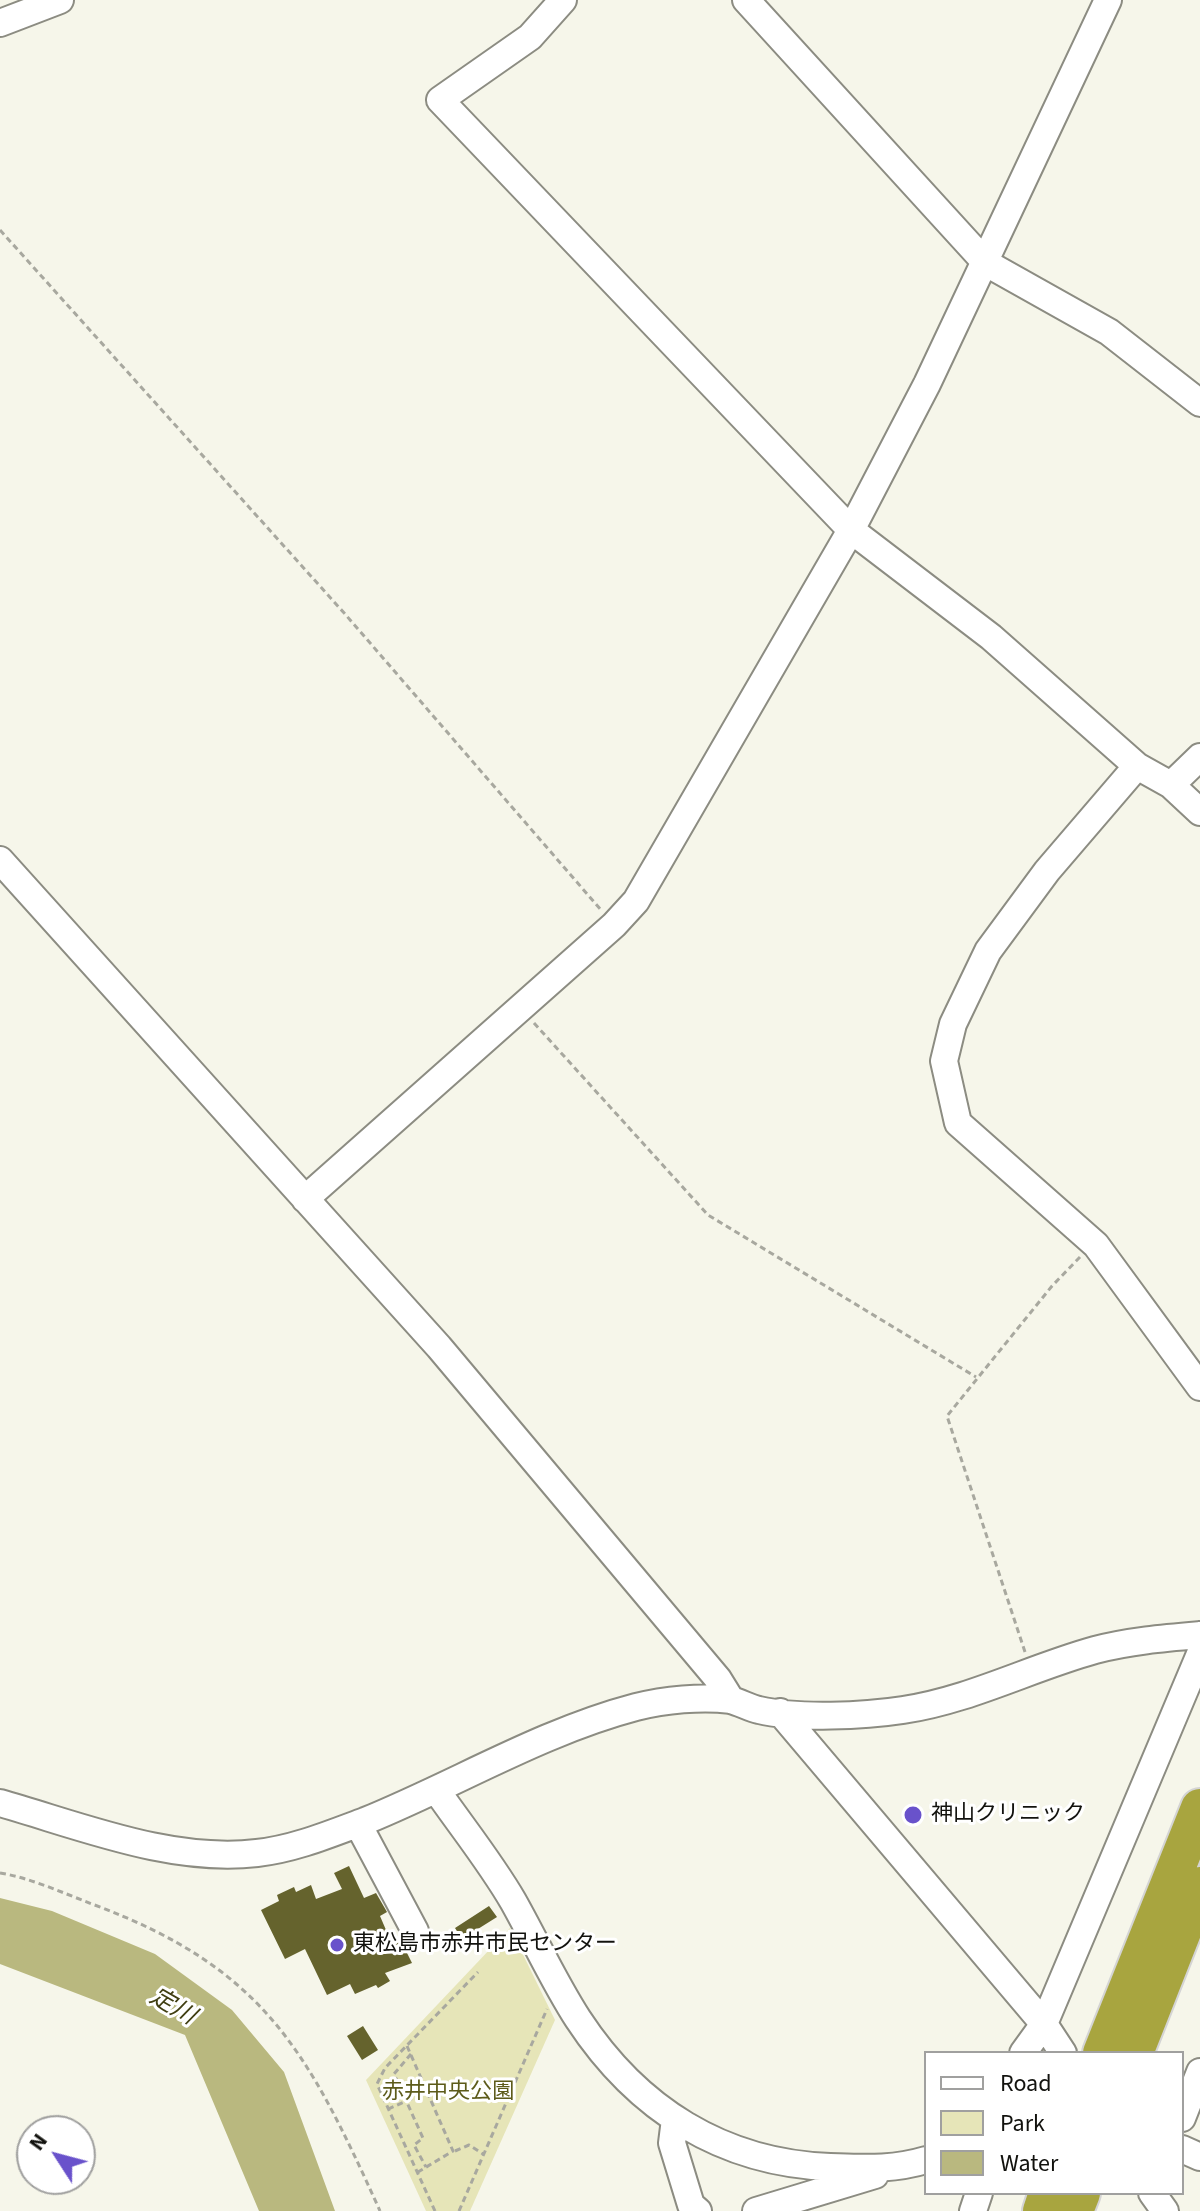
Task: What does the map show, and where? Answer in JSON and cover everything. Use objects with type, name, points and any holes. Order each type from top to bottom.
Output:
[{"type":"highway","points":[[1103,2051],[1200,1808]]},
{"type":"highway","points":[[1135,2051],[1200,1886]]},
{"type":"street","points":[[0,23],[60,0]]},
{"type":"street","points":[[563,0],[530,37],[440,100],[851,530],[991,637],[1137,766],[1171,785],[1200,812]]},
{"type":"street","points":[[746,0],[986,263],[1109,332],[1200,403]]},
{"type":"street","points":[[305,1199],[521,1009],[614,925],[636,901],[851,530],[986,263],[1108,0]]},
{"type":"street","points":[[1171,785],[1200,757]]},
{"type":"street","points":[[1137,766],[1047,871],[988,951],[953,1024],[944,1061],[958,1123],[1096,1245],[1200,1387]]},
{"type":"street","points":[[0,860],[439,1347],[718,1679],[731,1700]]},
{"type":"street","points":[[0,1803],[174,1850],[257,1853],[306,1843],[358,1824],[580,1724],[640,1706],[696,1699],[731,1700],[760,1711],[825,1714],[902,1710],[957,1698],[1093,1650],[1200,1635]]},
{"type":"street","points":[[1024,2051],[1044,2024],[1200,1654]]},
{"type":"street","points":[[780,1712],[1044,2024],[1062,2051]]},
{"type":"street","points":[[437,1791],[511,1897],[578,2019],[626,2079],[708,2141],[791,2166],[897,2169]]},
{"type":"street","points":[[358,1824],[415,1931]]},
{"type":"street","points":[[1184,2113],[1200,2072]]},
{"type":"street","points":[[675,2119],[672,2143],[691,2205],[698,2211]]},
{"type":"street","points":[[756,2211],[924,2161]]},
{"type":"path","points":[[0,230],[345,614],[614,925]]},
{"type":"path","points":[[521,1009],[708,1215],[976,1377]]},
{"type":"path","points":[[1032,1673],[947,1416],[1069,1265],[1096,1245]]},
{"type":"path","points":[[0,1873],[116,1913],[206,1958],[239,1986],[269,2014],[319,2082],[380,2211]]},
{"type":"path","points":[[435,2211],[377,2084],[385,2068],[478,1972]]},
{"type":"path","points":[[459,2211],[559,1984]]},
{"type":"path","points":[[407,2046],[451,2152]]},
{"type":"path","points":[[411,2054],[394,2074],[423,2138],[414,2145],[426,2167]]},
{"type":"path","points":[[388,2109],[427,2092]]},
{"type":"path","points":[[417,2172],[469,2145],[484,2155]]},
{"type":"green space","name":"赤井中央公園","points":[[510,1928],[555,2020],[470,2211],[426,2211],[366,2080]]},
{"type":"water","name":"定川","points":[[0,1898],[52,1911],[155,1954],[232,2010],[284,2072],[335,2211],[259,2211],[185,2035],[0,1964]]},
{"type":"building","points":[[349,1866],[364,1898],[376,1893],[387,1912],[380,1916],[389,1937],[401,1941],[412,1963],[385,1973],[390,1981],[378,1988],[376,1985],[355,1994],[350,1984],[327,1995],[305,1949],[285,1959],[261,1910],[279,1901],[277,1895],[294,1887],[296,1892],[311,1885],[316,1899],[342,1889],[334,1873]]},
{"type":"building","points":[[489,1906],[497,1917],[462,1939],[455,1928]]},
{"type":"building","points":[[363,2026],[378,2050],[362,2060],[347,2036]]},
{"type":"place","name":"神山クリニック","points":[[913,1815]]},
{"type":"place","name":"東松島市赤井市民センター","points":[[337,1945]]}]
